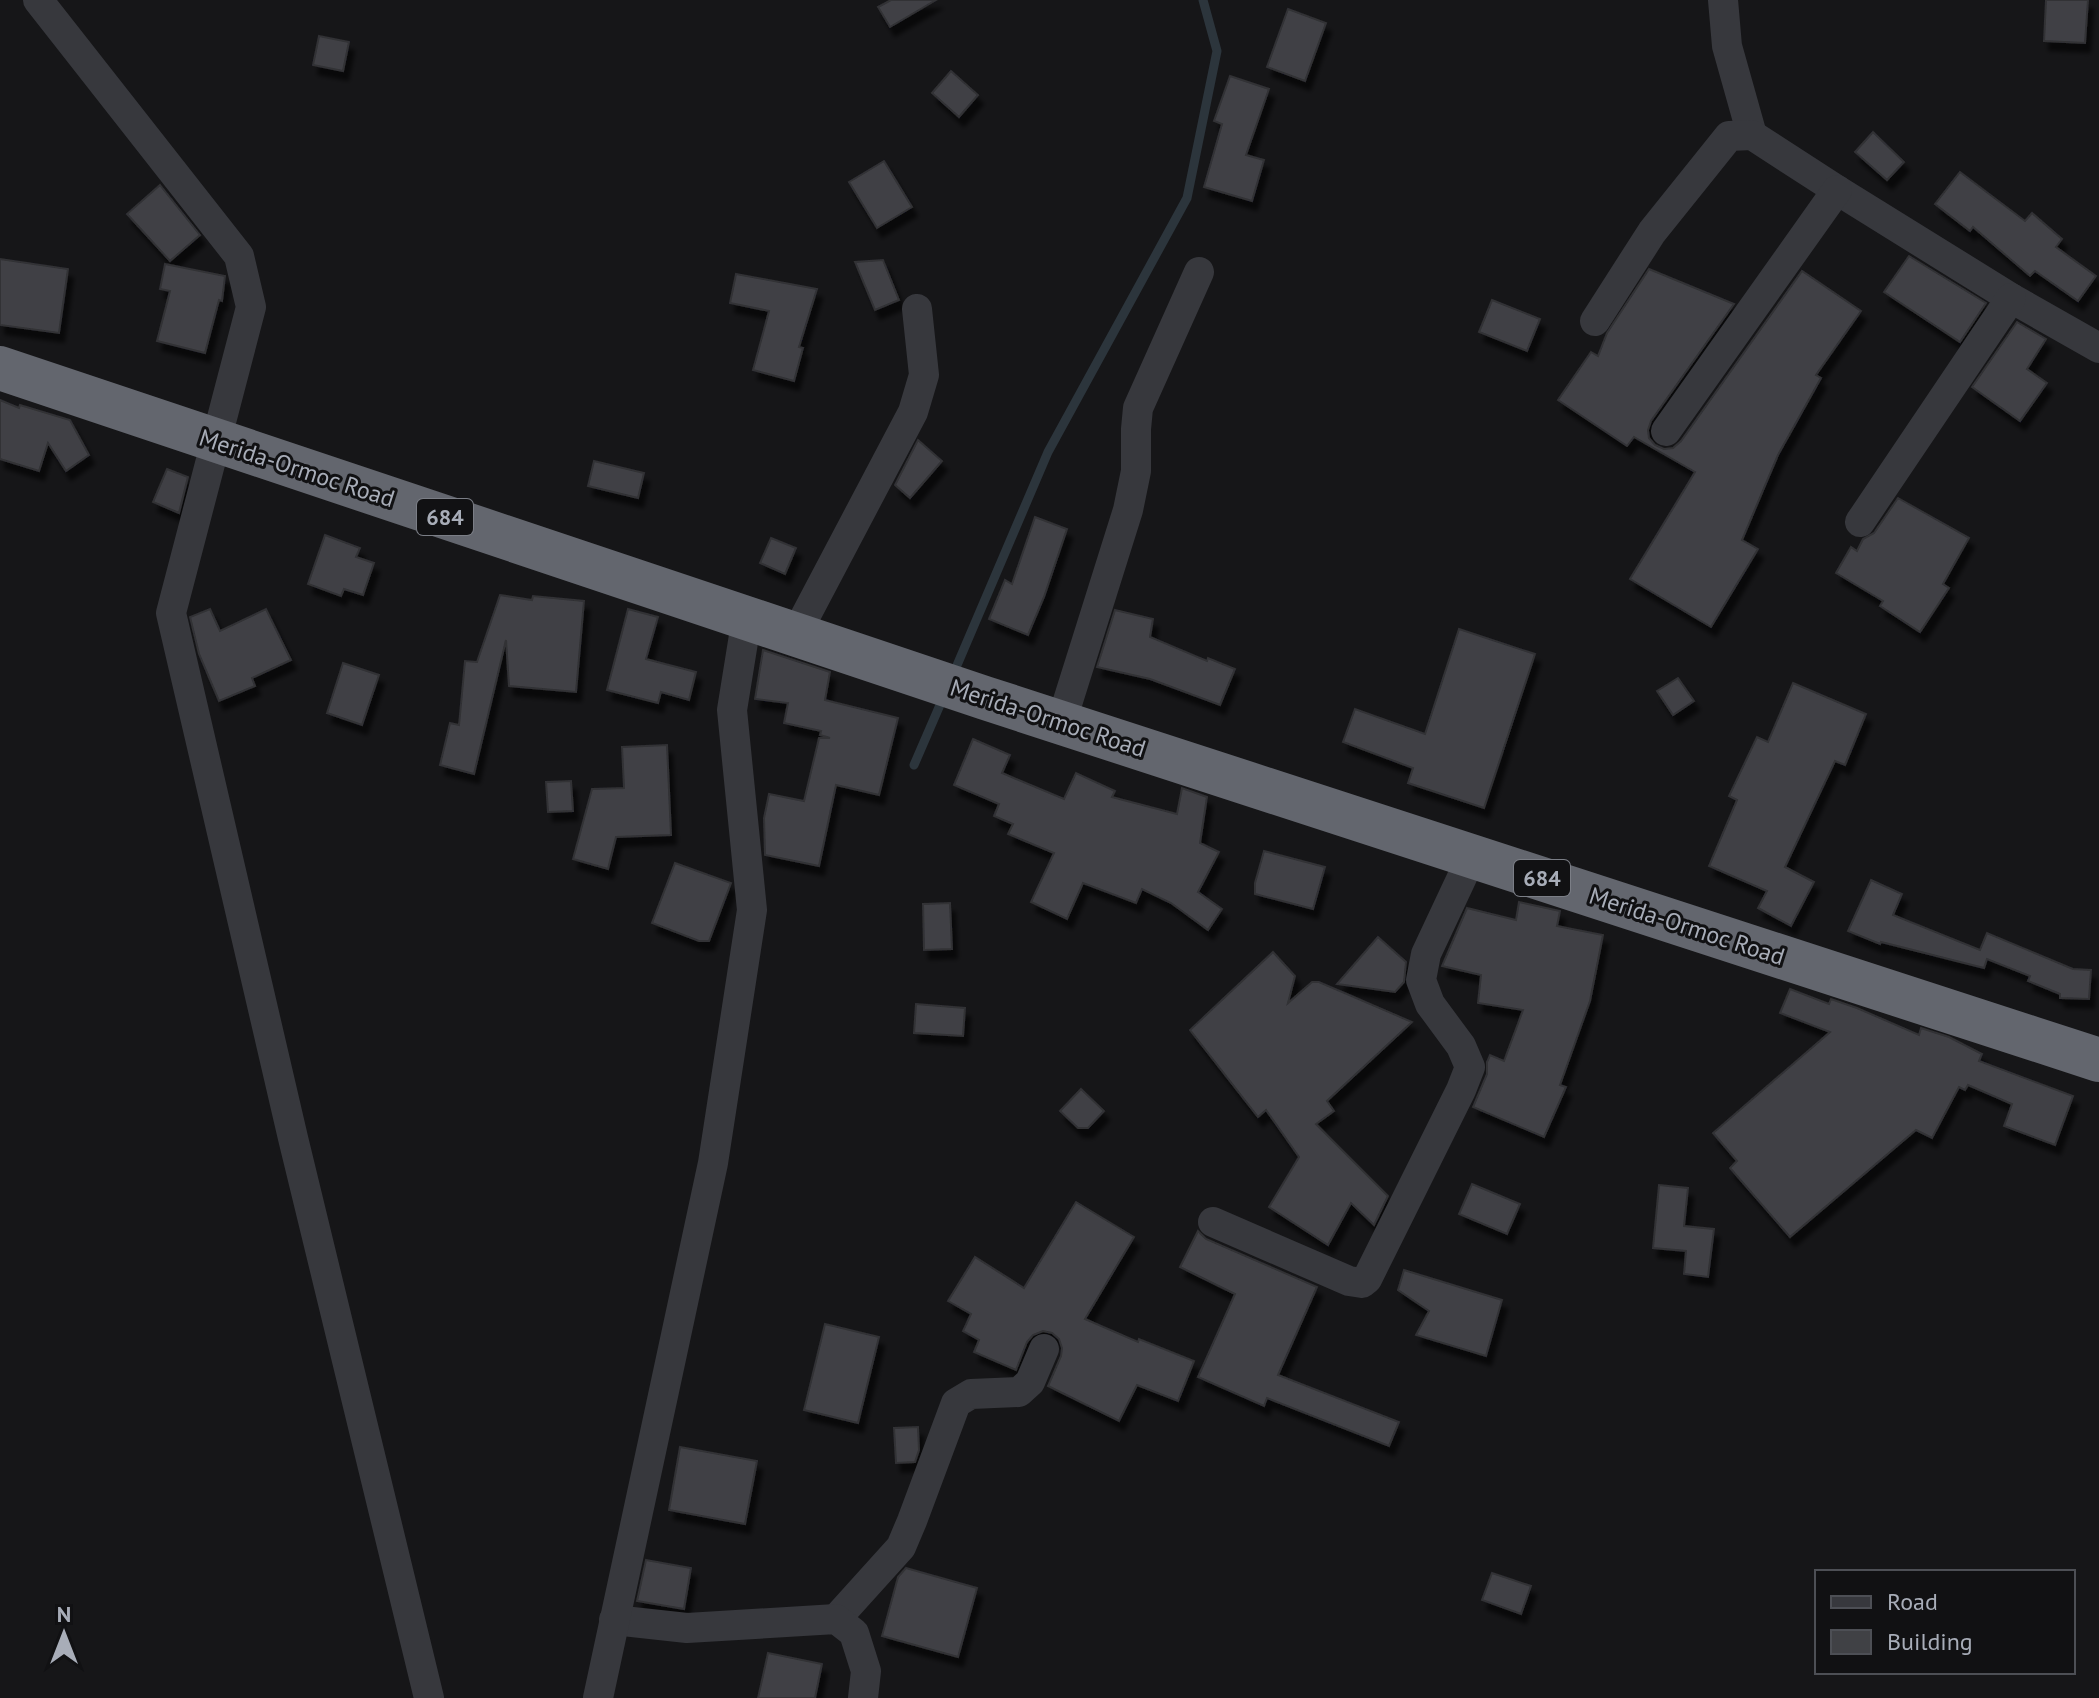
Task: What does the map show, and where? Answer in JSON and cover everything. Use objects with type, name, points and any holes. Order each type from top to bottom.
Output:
[{"type":"highway","name":"Merida-Ormoc Road","points":[[0,368],[985,698],[2099,1060]]},
{"type":"street","points":[[38,0],[239,256],[251,307],[171,613],[300,1168],[429,1698]]},
{"type":"street","points":[[1723,0],[1727,46],[1752,135]]},
{"type":"street","points":[[1595,321],[1652,232],[1729,136],[1752,135],[2011,298],[2099,348]]},
{"type":"street","points":[[1666,431],[1837,190]]},
{"type":"street","points":[[1061,723],[1128,510],[1136,471],[1138,408],[1199,272]]},
{"type":"street","points":[[1860,522],[2011,298]]},
{"type":"street","points":[[796,634],[913,412],[924,375],[917,309]]},
{"type":"street","points":[[598,1698],[713,1163],[752,910],[732,710],[747,617]]},
{"type":"street","points":[[1213,1222],[1349,1281],[1362,1283],[1367,1279],[1470,1067],[1461,1046],[1430,1004],[1421,980],[1426,954],[1472,856]]},
{"type":"street","points":[[836,1619],[901,1547],[956,1403],[971,1394],[1019,1392],[1030,1382],[1044,1349]]},
{"type":"street","points":[[614,1620],[687,1628],[836,1619],[854,1633],[866,1671],[863,1698]]},
{"type":"building","points":[[891,0],[936,0],[890,27],[878,7]]},
{"type":"building","points":[[2046,0],[2088,0],[2085,43],[2044,41]]},
{"type":"building","points":[[1288,9],[1326,23],[1305,81],[1267,67]]},
{"type":"building","points":[[319,36],[349,42],[343,71],[313,65]]},
{"type":"building","points":[[951,71],[978,95],[959,117],[932,93]]},
{"type":"building","points":[[1230,76],[1269,89],[1246,155],[1264,160],[1252,201],[1204,187],[1222,124],[1214,121]]},
{"type":"building","points":[[1873,132],[1904,162],[1887,180],[1855,152]]},
{"type":"building","points":[[884,161],[912,207],[877,228],[849,182]]},
{"type":"building","points":[[1960,172],[2025,221],[2032,213],[2062,239],[2056,247],[2096,276],[2078,301],[2035,271],[2030,276],[1973,227],[1970,231],[1935,204]]},
{"type":"building","points":[[160,185],[200,235],[170,261],[127,214]]},
{"type":"building","points":[[1909,256],[1986,303],[1960,342],[1884,292]]},
{"type":"building","points":[[0,259],[68,269],[59,333],[0,325]]},
{"type":"building","points":[[883,260],[899,300],[875,310],[855,262]]},
{"type":"building","points":[[165,264],[225,276],[222,301],[219,300],[205,353],[157,341],[170,291],[160,289]]},
{"type":"building","points":[[1649,269],[1734,304],[1651,421],[1649,438],[1664,449],[1673,448],[1681,441],[1802,271],[1861,311],[1816,375],[1821,378],[1778,455],[1742,540],[1758,549],[1711,627],[1630,579],[1695,472],[1634,437],[1627,446],[1558,400],[1591,352],[1598,356],[1607,333]]},
{"type":"building","points":[[736,274],[817,289],[799,347],[803,348],[794,381],[753,370],[769,311],[730,303]]},
{"type":"building","points":[[1492,300],[1540,319],[1527,351],[1479,332]]},
{"type":"building","points":[[2017,322],[2046,339],[2027,369],[2047,383],[2020,421],[1972,387]]},
{"type":"building","points":[[0,400],[19,408],[20,405],[70,420],[89,455],[66,471],[48,443],[39,471],[0,459]]},
{"type":"building","points":[[918,440],[942,461],[910,498],[895,485]]},
{"type":"building","points":[[594,461],[644,473],[638,498],[588,486]]},
{"type":"building","points":[[167,469],[188,477],[179,513],[153,502]]},
{"type":"building","points":[[1898,498],[1969,538],[1943,584],[1949,588],[1920,632],[1880,606],[1883,601],[1836,573],[1851,547],[1857,551],[1863,539],[1874,533]]},
{"type":"building","points":[[1035,517],[1067,529],[1028,635],[989,619],[1005,580],[1012,584]]},
{"type":"building","points":[[325,535],[360,548],[356,557],[374,563],[363,595],[344,589],[341,596],[308,584]]},
{"type":"building","points":[[771,538],[796,548],[785,574],[760,563]]},
{"type":"building","points":[[500,595],[532,600],[533,596],[584,601],[576,692],[509,686],[506,640],[474,774],[440,765],[450,723],[459,725],[465,661],[477,662]]},
{"type":"building","points":[[210,609],[220,631],[266,609],[291,660],[252,678],[255,686],[219,701],[199,654],[190,617]]},
{"type":"building","points":[[628,609],[658,617],[646,659],[696,672],[689,700],[661,692],[658,703],[607,690]]},
{"type":"building","points":[[1115,610],[1153,619],[1150,637],[1235,669],[1220,705],[1150,679],[1097,667]]},
{"type":"building","points":[[1459,629],[1535,654],[1484,808],[1408,783],[1413,768],[1343,742],[1355,709],[1425,734]]},
{"type":"building","points":[[763,650],[830,672],[825,700],[898,718],[879,795],[836,785],[819,866],[765,855],[764,818],[769,794],[804,801],[819,738],[830,738],[820,735],[821,731],[784,723],[788,703],[755,699]]},
{"type":"building","points":[[343,663],[379,675],[362,725],[327,713]]},
{"type":"building","points":[[1678,678],[1694,701],[1673,715],[1657,691]]},
{"type":"building","points":[[1793,683],[1866,714],[1845,765],[1835,761],[1785,867],[1814,882],[1791,926],[1758,908],[1767,891],[1709,866],[1737,800],[1729,796],[1757,737],[1768,742]]},
{"type":"building","points":[[973,739],[1010,755],[1002,773],[1064,799],[1076,773],[1115,791],[1112,797],[1177,814],[1182,788],[1207,797],[1200,843],[1219,852],[1198,892],[1222,909],[1208,930],[1171,903],[1142,889],[1136,903],[1083,883],[1067,919],[1031,902],[1054,853],[1008,834],[1013,824],[994,816],[999,804],[954,785]]},
{"type":"building","points":[[667,745],[671,835],[616,837],[608,869],[573,859],[592,789],[624,788],[622,747]]},
{"type":"building","points":[[571,781],[573,811],[548,812],[546,782]]},
{"type":"building","points":[[1264,851],[1325,867],[1313,909],[1255,894]]},
{"type":"building","points":[[675,863],[731,883],[709,941],[699,941],[652,923]]},
{"type":"building","points":[[1871,880],[1902,894],[1893,915],[1980,950],[1987,933],[2073,969],[2091,970],[2089,999],[2060,998],[2060,994],[2028,981],[2030,976],[1987,959],[1984,968],[1880,944],[1848,931]]},
{"type":"building","points":[[1519,902],[1560,911],[1557,926],[1603,935],[1590,1001],[1560,1085],[1566,1087],[1544,1137],[1473,1107],[1487,1074],[1490,1055],[1504,1061],[1523,1010],[1478,1003],[1481,975],[1442,966],[1467,908],[1516,920]]},
{"type":"building","points":[[950,903],[952,949],[924,950],[923,904]]},
{"type":"building","points":[[1378,937],[1406,962],[1404,982],[1395,992],[1337,984]]},
{"type":"building","points":[[1273,952],[1295,976],[1288,1003],[1312,982],[1319,982],[1412,1022],[1327,1101],[1334,1111],[1316,1124],[1388,1196],[1374,1225],[1351,1203],[1328,1245],[1269,1207],[1299,1157],[1266,1110],[1258,1117],[1190,1030]]},
{"type":"building","points":[[1790,989],[1829,1004],[1831,999],[1857,1008],[1919,1035],[1921,1028],[1949,1037],[1982,1054],[1979,1061],[2073,1096],[2055,1145],[2004,1126],[2012,1104],[1968,1085],[1965,1090],[1959,1087],[1932,1138],[1916,1130],[1790,1237],[1730,1168],[1737,1161],[1713,1133],[1830,1032],[1780,1013]]},
{"type":"building","points":[[916,1004],[965,1008],[963,1036],[914,1033]]},
{"type":"building","points":[[1081,1089],[1104,1111],[1088,1128],[1078,1128],[1060,1111]]},
{"type":"building","points":[[1472,1184],[1520,1204],[1507,1234],[1459,1214]]},
{"type":"building","points":[[1659,1185],[1688,1188],[1684,1226],[1714,1229],[1708,1277],[1684,1274],[1686,1251],[1653,1248]]},
{"type":"building","points":[[1076,1202],[1134,1237],[1085,1319],[1138,1342],[1139,1339],[1194,1361],[1178,1401],[1137,1385],[1119,1421],[1048,1386],[1062,1348],[1059,1339],[1052,1333],[1043,1331],[1033,1335],[1016,1370],[974,1352],[979,1340],[963,1331],[971,1314],[948,1301],[975,1257],[1024,1288]]},
{"type":"building","points":[[1198,1231],[1206,1239],[1317,1287],[1278,1375],[1399,1422],[1389,1446],[1267,1398],[1264,1406],[1198,1377],[1235,1294],[1180,1267]]},
{"type":"building","points":[[1404,1270],[1502,1300],[1486,1356],[1416,1335],[1429,1311],[1398,1290]]},
{"type":"building","points":[[825,1324],[879,1337],[858,1423],[804,1410]]},
{"type":"building","points":[[918,1427],[919,1450],[915,1462],[896,1463],[894,1428]]},
{"type":"building","points":[[680,1447],[757,1461],[745,1524],[669,1510]]},
{"type":"building","points":[[646,1560],[691,1568],[684,1609],[637,1601]]},
{"type":"building","points":[[906,1568],[977,1588],[958,1657],[882,1636],[898,1577]]},
{"type":"building","points":[[1492,1573],[1531,1586],[1521,1614],[1482,1600]]},
{"type":"building","points":[[768,1653],[822,1664],[815,1698],[758,1698]]},
{"type":"waterway","points":[[952,677],[1048,452],[1187,198],[1217,51],[1203,0]]},
{"type":"waterway","points":[[914,765],[943,698]]}]
